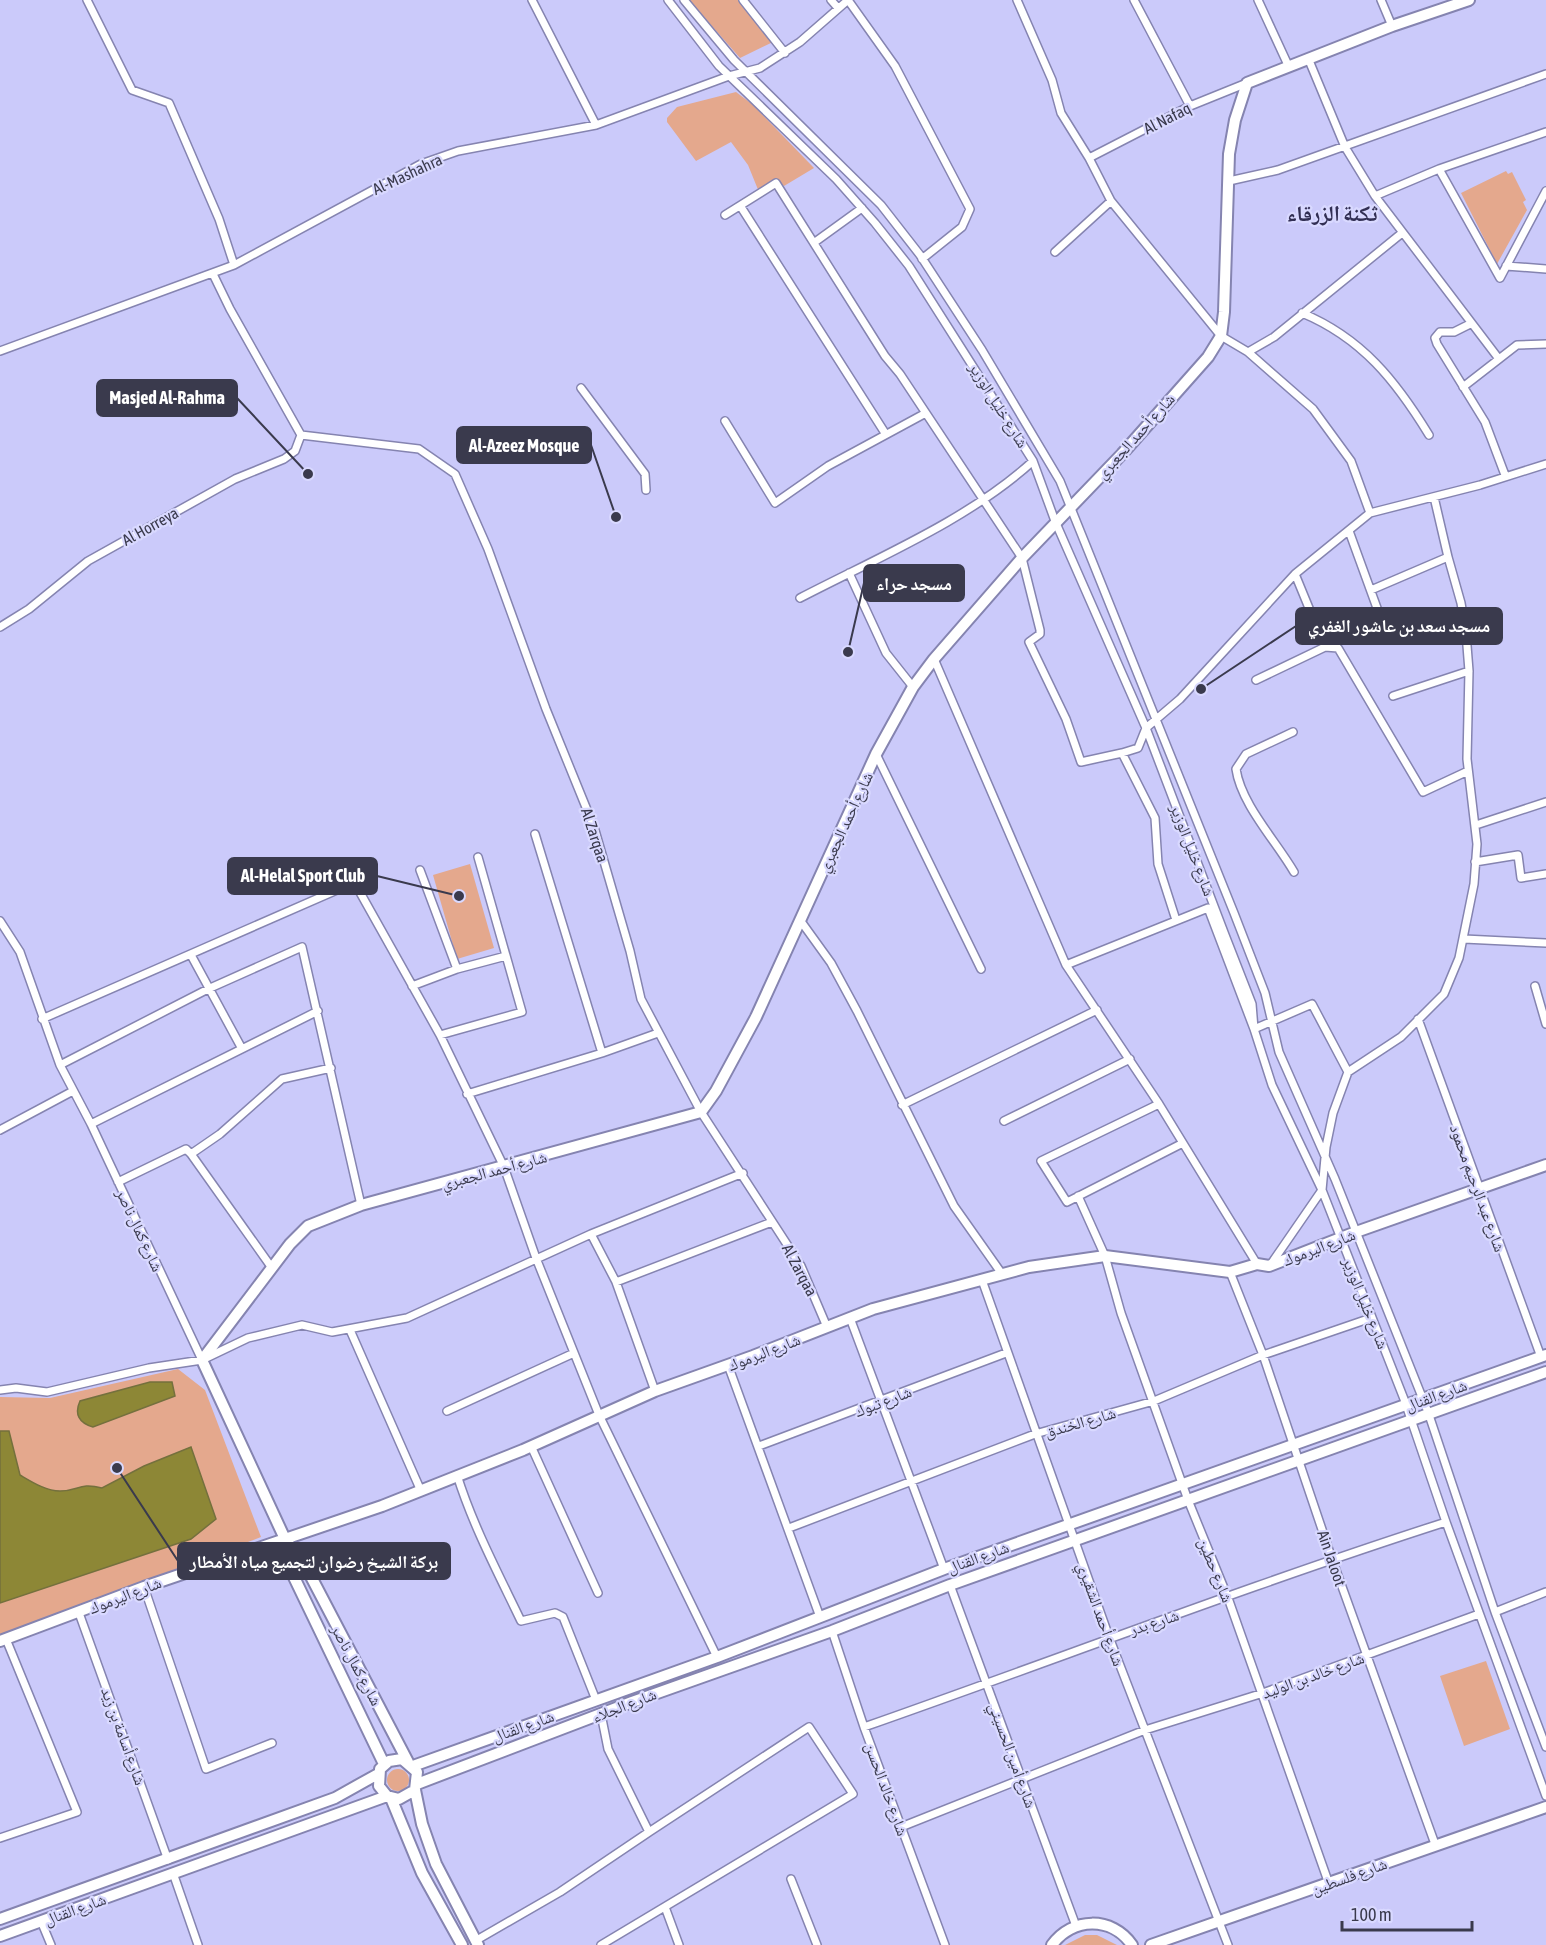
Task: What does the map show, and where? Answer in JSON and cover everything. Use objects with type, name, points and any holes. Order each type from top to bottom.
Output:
[{"type":"street","points":[[87,0],[132,90],[169,103],[219,219],[234,265]]},
{"type":"street","points":[[532,0],[596,125]]},
{"type":"street","name":"شارع خليل الوزير","points":[[669,0],[729,76],[836,179],[909,266],[1034,461],[1056,521],[1146,728],[1252,1004],[1254,1029],[1272,1085],[1322,1190],[1412,1419],[1446,1522],[1546,1796]]},
{"type":"street","name":"شارع خليل الوزير","points":[[684,0],[734,60],[881,205],[922,259],[982,350],[1060,481],[1253,963],[1279,1052],[1356,1232],[1428,1413],[1495,1611],[1546,1747]]},
{"type":"street","points":[[743,0],[785,54]]},
{"type":"street","points":[[831,0],[838,8]]},
{"type":"street","points":[[848,0],[895,66],[970,209],[962,227],[922,259]]},
{"type":"street","name":"Al-Mashahra","points":[[0,351],[234,265],[421,164],[458,151],[596,125],[729,76],[748,72],[785,54],[848,0]]},
{"type":"street","points":[[1017,0],[1052,80],[1061,112],[1089,158],[1110,201],[1221,336],[1248,352],[1313,409],[1351,461],[1370,513]]},
{"type":"street","points":[[1134,0],[1190,106]]},
{"type":"street","points":[[1258,0],[1288,65]]},
{"type":"street","points":[[1381,0],[1392,26]]},
{"type":"street","points":[[1247,82],[1392,26],[1469,0]]},
{"type":"street","points":[[1308,58],[1345,147],[1375,196],[1470,324],[1499,359]]},
{"type":"street","points":[[1229,181],[1278,170],[1546,74]]},
{"type":"street","name":"Al Nafaq","points":[[1089,158],[1190,106],[1247,82]]},
{"type":"street","name":"شارع أحمد الجعبري","points":[[202,1360],[290,1244],[308,1226],[361,1205],[701,1112],[716,1091],[756,1017],[876,754],[913,687],[933,659],[1022,558],[1122,454],[1208,357],[1221,336],[1224,312],[1229,154],[1235,120],[1247,82]]},
{"type":"street","points":[[1375,196],[1439,169],[1546,132]]},
{"type":"street","points":[[1439,169],[1500,278],[1546,191]]},
{"type":"street","points":[[725,215],[776,183],[924,414],[1022,558],[1040,630],[1040,634],[1029,642],[1066,719],[1081,762],[1138,748],[1146,728],[1180,699],[1295,574],[1370,513],[1546,464]]},
{"type":"street","points":[[1055,252],[1110,201]]},
{"type":"street","points":[[741,207],[885,434]]},
{"type":"street","points":[[815,242],[862,208]]},
{"type":"street","points":[[1248,352],[1274,337],[1402,232]]},
{"type":"street","points":[[1506,266],[1546,269]]},
{"type":"street","points":[[213,274],[230,309],[301,435]]},
{"type":"street","points":[[1302,313],[1326,323],[1388,373],[1430,435]]},
{"type":"street","points":[[1470,324],[1454,332],[1440,332],[1436,338],[1485,422],[1505,475]]},
{"type":"street","points":[[1463,387],[1516,345],[1546,344]]},
{"type":"street","points":[[581,388],[645,474],[646,490]]},
{"type":"street","points":[[725,421],[775,503],[828,466],[924,414]]},
{"type":"street","name":"Al Horreya","points":[[0,627],[29,609],[88,561],[235,479],[284,459],[295,451],[301,435]]},
{"type":"street","name":"Al Zarqaa","points":[[301,435],[419,449],[455,474],[492,558],[546,709],[594,827],[630,951],[641,999],[701,1112],[743,1173],[801,1266],[827,1327]]},
{"type":"street","points":[[800,598],[984,500],[1034,461]]},
{"type":"street","points":[[1269,1266],[1322,1190],[1333,1113],[1348,1072],[1401,1037],[1444,994],[1464,939],[1475,862],[1476,825],[1468,771],[1469,671],[1461,603],[1434,497]]},
{"type":"street","points":[[1349,531],[1384,630]]},
{"type":"street","points":[[1371,591],[1448,557]]},
{"type":"street","points":[[849,573],[886,653],[913,687]]},
{"type":"street","points":[[1295,574],[1325,647]]},
{"type":"street","points":[[1256,680],[1325,647],[1338,648],[1423,792],[1468,771]]},
{"type":"street","points":[[933,659],[1066,965],[1159,1104],[1181,1144],[1257,1264]]},
{"type":"street","points":[[1393,696],[1469,671]]},
{"type":"street","points":[[1293,732],[1246,754],[1236,769],[1258,822],[1273,837],[1294,872]]},
{"type":"street","points":[[1122,753],[1155,818],[1158,864],[1176,920]]},
{"type":"street","points":[[876,754],[981,969]]},
{"type":"street","points":[[1476,825],[1546,802]]},
{"type":"street","points":[[535,834],[602,1053]]},
{"type":"street","points":[[1475,862],[1518,855],[1521,878],[1546,874]]},
{"type":"street","points":[[440,1035],[522,1012],[477,857]]},
{"type":"street","points":[[420,870],[457,969]]},
{"type":"street","points":[[357,887],[440,1035],[466,1094],[504,1167],[536,1258],[599,1415],[717,1657]]},
{"type":"street","points":[[42,1018],[337,890]]},
{"type":"street","points":[[1066,965],[1208,908],[1254,1029],[1312,1004],[1348,1072]]},
{"type":"street","points":[[800,920],[831,963],[852,1001],[954,1206],[1002,1274]]},
{"type":"street","name":"شارع كمال ناصر","points":[[0,921],[20,952],[60,1065],[91,1124],[285,1539],[306,1567],[411,1764]]},
{"type":"street","points":[[1464,939],[1546,943]]},
{"type":"street","points":[[60,1065],[208,989],[302,947],[332,1068],[361,1205]]},
{"type":"street","points":[[191,955],[241,1047]]},
{"type":"street","points":[[412,986],[457,969],[506,957]]},
{"type":"street","points":[[1535,986],[1546,1024]]},
{"type":"street","points":[[902,1105],[1097,1010]]},
{"type":"street","points":[[91,1124],[177,1079],[203,1069],[241,1047],[318,1011]]},
{"type":"street","name":"شارع عبد الرحيم محمود","points":[[1418,1019],[1478,1190],[1544,1356]]},
{"type":"street","points":[[466,1094],[602,1053],[658,1033]]},
{"type":"street","points":[[1004,1121],[1130,1059]]},
{"type":"street","points":[[191,1154],[220,1134],[282,1079],[332,1068]]},
{"type":"street","points":[[0,1130],[73,1092]]},
{"type":"street","points":[[1159,1104],[1041,1161],[1066,1202],[1181,1144]]},
{"type":"street","points":[[118,1182],[186,1149],[272,1268]]},
{"type":"street","name":"شارع اليرموك","points":[[3,1640],[144,1587],[421,1491],[531,1446],[655,1391],[873,1309],[1029,1267],[1105,1256],[1230,1272],[1257,1264],[1269,1266],[1356,1232],[1546,1165]]},
{"type":"street","points":[[0,1390],[16,1388],[47,1392],[149,1368],[202,1360],[248,1338],[302,1325],[332,1332],[407,1318],[591,1234],[743,1173]]},
{"type":"street","name":"شارع حطين","points":[[1078,1196],[1105,1256],[1120,1313],[1154,1401],[1188,1500],[1228,1598],[1329,1884]]},
{"type":"street","points":[[616,1282],[772,1222]]},
{"type":"street","points":[[591,1234],[616,1282],[655,1391]]},
{"type":"street","name":"Ain Jaloot","points":[[1230,1272],[1263,1355],[1332,1559],[1435,1844]]},
{"type":"street","name":"شارع أحمد الشقيري","points":[[982,1280],[1006,1353],[1109,1637],[1228,1945]]},
{"type":"street","name":"شارع الخندق","points":[[789,1528],[1035,1434],[1154,1401],[1263,1355],[1371,1317]]},
{"type":"street","points":[[850,1318],[944,1569]]},
{"type":"street","points":[[350,1330],[421,1491]]},
{"type":"street","points":[[447,1411],[574,1353]]},
{"type":"street","name":"شارع تبوك","points":[[759,1446],[881,1402],[1006,1353]]},
{"type":"street","name":"شارع القنال","points":[[411,1764],[717,1657],[944,1569],[1544,1356]]},
{"type":"street","points":[[728,1365],[820,1617]]},
{"type":"street","name":"شارع القنال","points":[[832,1631],[950,1584],[1546,1372]]},
{"type":"street","points":[[531,1446],[598,1593]]},
{"type":"street","points":[[457,1475],[487,1551],[521,1621],[555,1613],[563,1617],[596,1700]]},
{"type":"street","name":"شارع بدر","points":[[864,1727],[987,1684],[1109,1637],[1228,1598],[1332,1559],[1446,1522]]},
{"type":"street","name":"شارع كمال ناصر","points":[[285,1539],[292,1573],[384,1764]]},
{"type":"street","name":"شارع أمين الحسيني","points":[[950,1584],[1077,1926]]},
{"type":"street","points":[[144,1587],[206,1769],[272,1743]]},
{"type":"street","points":[[1495,1611],[1546,1592]]},
{"type":"street","name":"شارع أسامة بن زيد","points":[[79,1613],[168,1860]]},
{"type":"street","name":"شارع خالد بن الوليد","points":[[902,1827],[1145,1730],[1260,1694],[1479,1614]]},
{"type":"street","name":"شارع الجلاء","points":[[416,1787],[601,1714],[762,1654],[832,1631]]},
{"type":"street","name":"شارع خالد الحسن","points":[[832,1631],[864,1727],[945,1945]]},
{"type":"street","points":[[0,1838],[77,1812],[3,1640]]},
{"type":"street","points":[[601,1714],[608,1749],[649,1832]]},
{"type":"street","points":[[462,1945],[422,1873],[389,1797],[379,1786],[378,1774],[384,1764],[396,1759],[411,1764],[422,1824],[436,1864],[477,1943],[560,1892],[809,1727],[853,1794],[601,1945]]},
{"type":"street","name":"شارع القنال","points":[[0,1919],[335,1798],[378,1774]]},
{"type":"street","points":[[389,1797],[406,1798],[416,1787]]},
{"type":"street","name":"شارع القنال","points":[[0,1936],[389,1797]]},
{"type":"street","name":"شارع فلسطين","points":[[1151,1945],[1546,1807]]},
{"type":"street","points":[[173,1873],[198,1945]]},
{"type":"street","points":[[790,1879],[817,1945]]},
{"type":"street","points":[[665,1907],[679,1945]]},
{"type":"street","points":[[41,1921],[51,1945]]},
{"type":"street","points":[[1053,1945],[1064,1932],[1089,1923],[1107,1925],[1122,1934],[1132,1945]]},
{"type":"shaded area","points":[[689,0],[738,0],[773,42],[740,58]]},
{"type":"shaded area","points":[[736,92],[752,104],[814,168],[784,186],[777,180],[759,192],[748,165],[731,142],[696,161],[667,122],[667,118],[677,107]]},
{"type":"shaded area","points":[[1506,171],[1508,174],[1512,172],[1526,200],[1523,202],[1527,210],[1497,264],[1461,193]]},
{"type":"shaded area","points":[[470,864],[494,948],[457,959],[433,875]]},
{"type":"shaded area","points":[[178,1369],[205,1390],[261,1537],[0,1635],[0,1397],[50,1398]]},
{"type":"shaded area","points":[[150,1382],[172,1382],[175,1396],[93,1427],[84,1423],[79,1417],[80,1401]]},
{"type":"shaded area","points":[[0,1431],[9,1431],[20,1475],[39,1486],[55,1491],[66,1491],[84,1486],[102,1488],[144,1466],[191,1447],[216,1519],[191,1539],[0,1603]]},
{"type":"shaded area","points":[[1486,1661],[1510,1729],[1464,1746],[1440,1676]]},
{"type":"shaded area","points":[[398,1769],[406,1772],[409,1780],[406,1788],[398,1791],[390,1788],[387,1780],[390,1772]]},
{"type":"shaded area","points":[[1085,1935],[1097,1935],[1117,1945],[1065,1945]]},
{"type":"place","name":"Masjed Al-Rahma","points":[[308,474]]},
{"type":"place","name":"Al-Azeez Mosque","points":[[616,517]]},
{"type":"place","name":"مسجد حراء","points":[[848,652]]},
{"type":"place","name":"مسجد سعد بن عاشور الغفري","points":[[1201,689]]},
{"type":"place","name":"Al-Helal Sport Club","points":[[459,896]]},
{"type":"place","name":"بركة الشيخ رضوان لتجميع مياه الأمطار","points":[[117,1468]]},
{"type":"district","name":"ثكنة الزرقاء","points":[[1332,213]]}]
